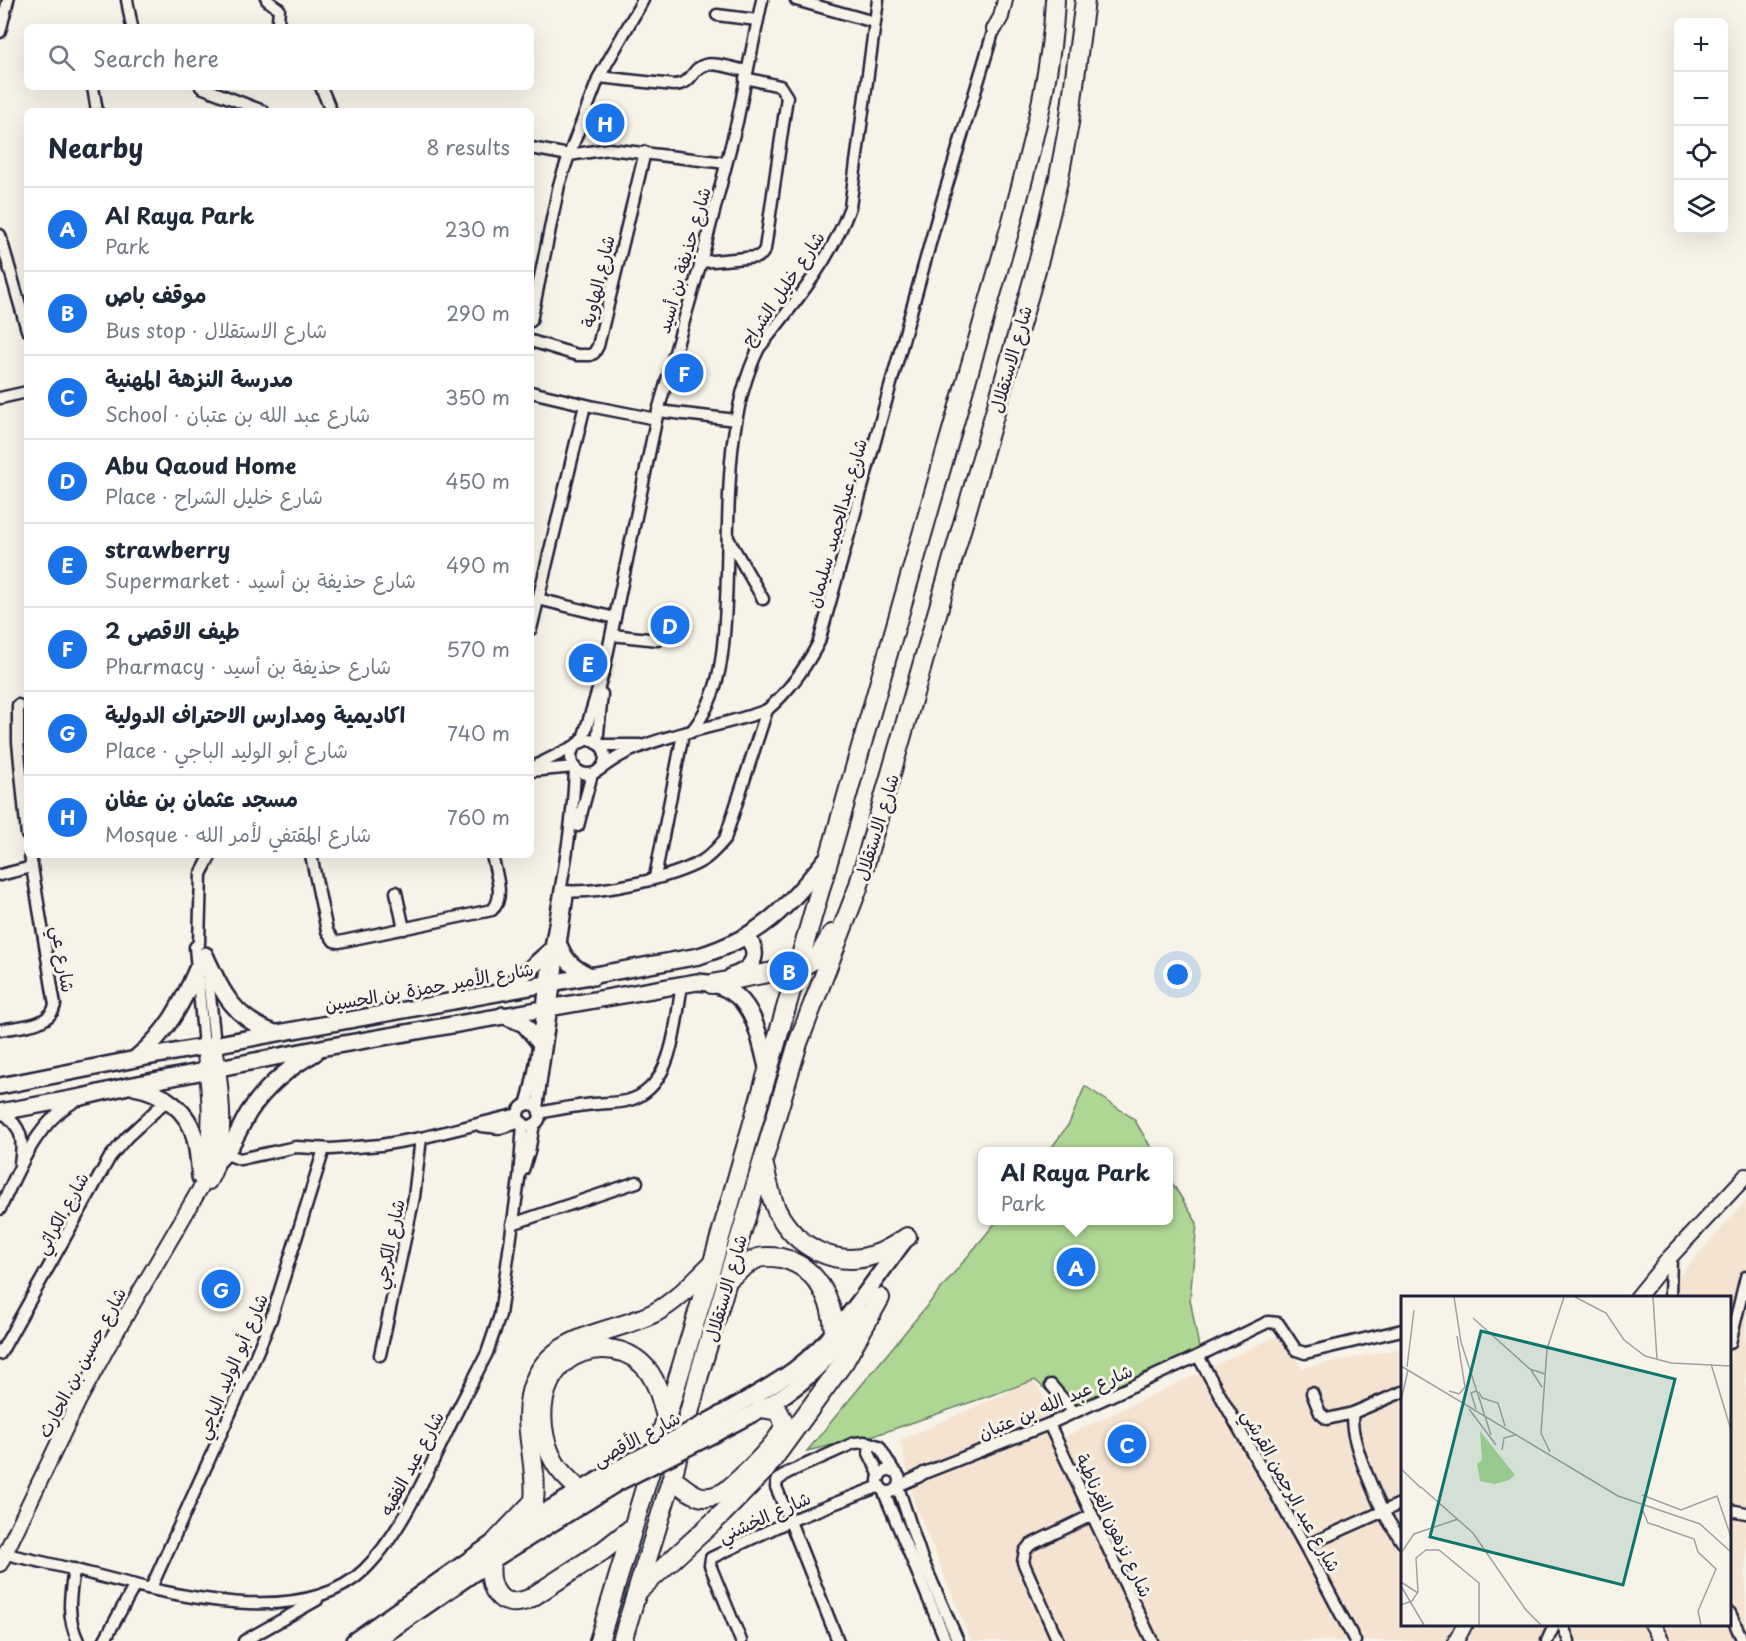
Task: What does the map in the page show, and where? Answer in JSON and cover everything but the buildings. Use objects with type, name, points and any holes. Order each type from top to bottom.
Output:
[{"type":"highway","name":"شارع الاستقلال","points":[[599,1641],[713,1262],[830,854],[852,755],[1031,154],[1050,51],[1055,0]]},
{"type":"highway","name":"شارع الاستقلال","points":[[622,1641],[672,1478],[727,1280],[798,1043],[858,888],[910,714],[1049,222],[1069,123],[1086,5]]},
{"type":"highway","points":[[712,984],[809,964],[818,957],[835,929],[846,921]]},
{"type":"highway","points":[[763,1161],[777,1211],[788,1227],[813,1249],[843,1260],[859,1259],[888,1249],[907,1238]]},
{"type":"highway","points":[[727,1280],[760,1257],[774,1257],[797,1263],[812,1274],[822,1287],[830,1302],[834,1317],[834,1332]]},
{"type":"highway","points":[[496,1541],[534,1501],[529,1408],[535,1380],[542,1366],[552,1355],[573,1342],[647,1316],[668,1305],[713,1262]]},
{"type":"highway","points":[[637,1592],[722,1514],[765,1470],[844,1362],[880,1298]]},
{"type":"highway","points":[[580,1490],[555,1464],[548,1449],[544,1428],[545,1390],[553,1375],[565,1361],[580,1353],[595,1350],[610,1349],[624,1352],[641,1363],[652,1378],[660,1394],[666,1417]]},
{"type":"highway","points":[[672,1478],[692,1494],[702,1497],[718,1495],[726,1491],[774,1442],[783,1428],[784,1422],[778,1411],[761,1408]]},
{"type":"highway","points":[[491,1561],[490,1575],[495,1591],[502,1599],[519,1603],[529,1599],[604,1550],[632,1528]]},
{"type":"main road","name":"شارع الأمير حمزة بن الحسين","points":[[0,1086],[210,1045],[594,977],[699,956],[746,938],[767,923],[787,906],[830,854]]},
{"type":"main road","points":[[712,984],[744,972],[750,966],[754,952],[746,938]]},
{"type":"main road","points":[[202,949],[223,992],[234,1008],[249,1021],[275,1033]]},
{"type":"main road","points":[[495,993],[524,974],[555,949],[573,967],[594,977]]},
{"type":"main road","points":[[136,1059],[172,1021],[197,969]]},
{"type":"main road","points":[[1,1112],[326,1047],[697,982],[712,984],[734,993],[746,1006],[755,1023],[768,1071]]},
{"type":"main road","points":[[503,1015],[524,1024],[538,1041]]},
{"type":"main road","points":[[221,1158],[268,1087],[289,1069],[326,1047]]},
{"type":"main road","points":[[128,1086],[143,1089],[167,1100],[185,1117],[193,1132],[202,1180]]},
{"type":"main road","name":"شارع الأقصى","points":[[713,1426],[795,1369],[834,1332],[907,1238]]},
{"type":"main road","name":"شارع الأقصى","points":[[375,1641],[614,1478],[713,1426],[761,1408],[792,1389],[812,1372],[880,1298]]},
{"type":"main road","name":"شارع الأقصى","points":[[354,1641],[496,1541],[580,1490],[614,1478]]},
{"type":"street","points":[[0,32],[9,0]]},
{"type":"street","points":[[127,0],[131,24]]},
{"type":"street","points":[[267,0],[279,9],[280,24]]},
{"type":"street","points":[[534,297],[559,185],[569,155],[599,77],[643,0]]},
{"type":"street","name":"شارع حذيفة بن أسيد","points":[[581,742],[604,670],[657,415],[701,262],[726,163],[762,0]]},
{"type":"street","points":[[796,0],[874,22]]},
{"type":"street","name":"شارع خليل الشراح","points":[[687,733],[705,712],[715,689],[723,657],[729,510],[736,420],[751,364],[759,348],[828,255],[850,207],[878,0]]},
{"type":"street","points":[[994,29],[997,0]]},
{"type":"street","points":[[994,29],[1001,17],[1005,0]]},
{"type":"street","points":[[717,15],[757,20]]},
{"type":"street","name":"شارع عبدالحميد سليمان","points":[[565,892],[616,887],[678,871],[713,853],[725,839],[767,710],[783,696],[805,669],[819,642],[938,215],[994,29]]},
{"type":"street","points":[[599,77],[674,85],[684,84],[706,64],[780,86],[787,97],[765,249],[757,257],[701,262]]},
{"type":"street","points":[[94,90],[96,108]]},
{"type":"street","points":[[209,90],[255,108]]},
{"type":"street","points":[[322,90],[330,108]]},
{"type":"street","points":[[534,149],[569,155],[601,150],[645,152],[726,163]]},
{"type":"street","name":"شارع الهاوية","points":[[534,342],[584,356],[594,353],[598,346],[645,152]]},
{"type":"street","points":[[0,236],[24,316]]},
{"type":"street","points":[[0,399],[24,393]]},
{"type":"street","points":[[534,393],[585,405],[657,415],[736,420]]},
{"type":"street","points":[[534,616],[585,405]]},
{"type":"street","points":[[729,540],[763,599]]},
{"type":"street","points":[[538,599],[615,618]]},
{"type":"street","points":[[612,635],[658,640]]},
{"type":"street","name":"شارع حذيفة بن أسيد","points":[[598,744],[604,670]]},
{"type":"street","points":[[18,705],[18,742],[24,804]]},
{"type":"street","points":[[534,769],[575,768],[583,774],[595,772],[621,755],[643,745],[747,718],[767,710]]},
{"type":"street","points":[[655,877],[687,733]]},
{"type":"street","points":[[534,767],[581,742],[643,745]]},
{"type":"street","points":[[565,892],[572,828],[575,768],[572,754],[581,742]]},
{"type":"street","points":[[221,1158],[240,1159],[296,1147],[324,1149],[381,1144],[477,1126],[539,1119],[534,1108],[534,1076],[540,1058],[555,949],[578,824],[595,772],[604,760],[603,749],[598,744]]},
{"type":"street","name":"شارع عي","points":[[0,1030],[43,1021],[50,1017],[55,1005],[30,858]]},
{"type":"street","points":[[209,858],[201,874],[202,949],[210,1045]]},
{"type":"street","points":[[312,858],[327,931],[334,940],[339,942],[484,913],[496,906],[499,893],[493,858]]},
{"type":"street","points":[[0,875],[32,867]]},
{"type":"street","points":[[396,892],[404,929]]},
{"type":"street","points":[[202,949],[195,947],[210,1045]]},
{"type":"street","points":[[524,1121],[521,1108],[576,1106],[629,1100],[648,1090],[658,1079],[665,1066],[682,984]]},
{"type":"street","points":[[540,1058],[538,1041],[547,1008]]},
{"type":"street","name":"شارع حسين بن الحارث","points":[[202,1180],[210,1180],[221,1158],[221,1127],[210,1045]]},
{"type":"street","name":"شارع حسين بن الحارث","points":[[2,1559],[78,1402],[202,1180],[210,1128],[213,1070]]},
{"type":"street","points":[[0,1209],[19,1169],[39,1135],[59,1111],[82,1097]]},
{"type":"street","name":"شارع الكراثي","points":[[0,1354],[110,1157],[167,1100]]},
{"type":"street","points":[[1,1112],[17,1125],[20,1131],[22,1145],[19,1169]]},
{"type":"street","name":"شارع عيد الفقيه","points":[[2,1559],[74,1569],[135,1585],[233,1602],[292,1601],[330,1593],[346,1584],[368,1565],[407,1512],[497,1329],[519,1179],[524,1121]]},
{"type":"street","name":"شارع الكرجي","points":[[380,1355],[414,1197],[422,1138]]},
{"type":"street","name":"شارع أبو الوليد الباجي","points":[[151,1588],[271,1318],[324,1149]]},
{"type":"street","points":[[1639,1296],[1671,1256],[1746,1176]]},
{"type":"street","points":[[512,1224],[637,1182]]},
{"type":"street","points":[[1670,1296],[1671,1256]]},
{"type":"street","points":[[1731,1339],[1746,1277]]},
{"type":"street","name":"شارع عبد الله بن عتبان","points":[[898,1479],[924,1473],[1049,1424],[1268,1322],[1278,1323],[1296,1350],[1305,1353],[1401,1330]]},
{"type":"street","name":"شارع عبد الرحمن القرشي","points":[[1198,1356],[1305,1546],[1353,1640]]},
{"type":"street","points":[[1051,1385],[1073,1411]]},
{"type":"street","points":[[1312,1393],[1324,1418],[1332,1419],[1353,1413],[1401,1392]]},
{"type":"street","points":[[1353,1413],[1351,1423],[1355,1442],[1383,1512],[1401,1540]]},
{"type":"street","name":"شارع نزهون الغرناطية","points":[[1049,1424],[1152,1641]]},
{"type":"street","points":[[838,1641],[789,1521],[777,1481],[781,1476],[854,1443],[870,1443],[879,1446],[898,1479],[922,1559],[958,1641]]},
{"type":"street","points":[[870,1443],[869,1453],[946,1641]]},
{"type":"street","points":[[881,1484],[886,1470],[898,1479]]},
{"type":"street","points":[[881,1484],[893,1491],[898,1479]]},
{"type":"street","name":"شارع الخشني","points":[[741,1641],[710,1565],[711,1558],[789,1521],[881,1484]]},
{"type":"street","points":[[1305,1546],[1401,1503]]},
{"type":"street","points":[[1731,1510],[1746,1513]]},
{"type":"street","points":[[1058,1641],[1023,1562],[1023,1556],[1030,1545],[1092,1515]]},
{"type":"street","points":[[74,1569],[69,1609],[70,1623],[78,1641]]},
{"type":"street","points":[[104,1641],[135,1585]]},
{"type":"street","points":[[244,1641],[330,1593]]},
{"type":"street","points":[[1731,1616],[1743,1641]]},
{"type":"street","points":[[1456,1641],[1464,1626]]},
{"type":"street","points":[[1547,1641],[1554,1626]]},
{"type":"street","points":[[1563,1626],[1569,1641]]},
{"type":"street","points":[[1654,1626],[1662,1641]]},
{"type":"shaded area","points":[[1746,1201],[1746,1641],[971,1641],[915,1504],[900,1440],[1035,1380],[1064,1437],[1280,1334],[1302,1368],[1401,1348],[1401,1626],[1731,1626],[1731,1296],[1661,1296]]},
{"type":"green space","points":[[1085,1086],[1134,1119],[1151,1147],[1052,1147],[1069,1124]]},
{"type":"green space","points":[[1173,1184],[1197,1223],[1190,1299],[1200,1353],[1072,1413],[1035,1380],[882,1433],[807,1451],[994,1225],[1173,1225]]},
{"type":"place","name":"مسجد عثمان بن عفان","points":[[605,123]]},
{"type":"place","name":"طيف الاقصى 2","points":[[684,373]]},
{"type":"place","name":"Abu Qaoud Home","points":[[670,625]]},
{"type":"place","name":"strawberry","points":[[588,663]]},
{"type":"place","name":"موقف باص","points":[[789,971]]},
{"type":"place","name":"Al Raya Park","points":[[1076,1267]]},
{"type":"place","name":"اكاديمية ومدارس الاحتراف الدولية","points":[[221,1289]]},
{"type":"place","name":"مدرسة النزهة المهنية","points":[[1127,1444]]}]
